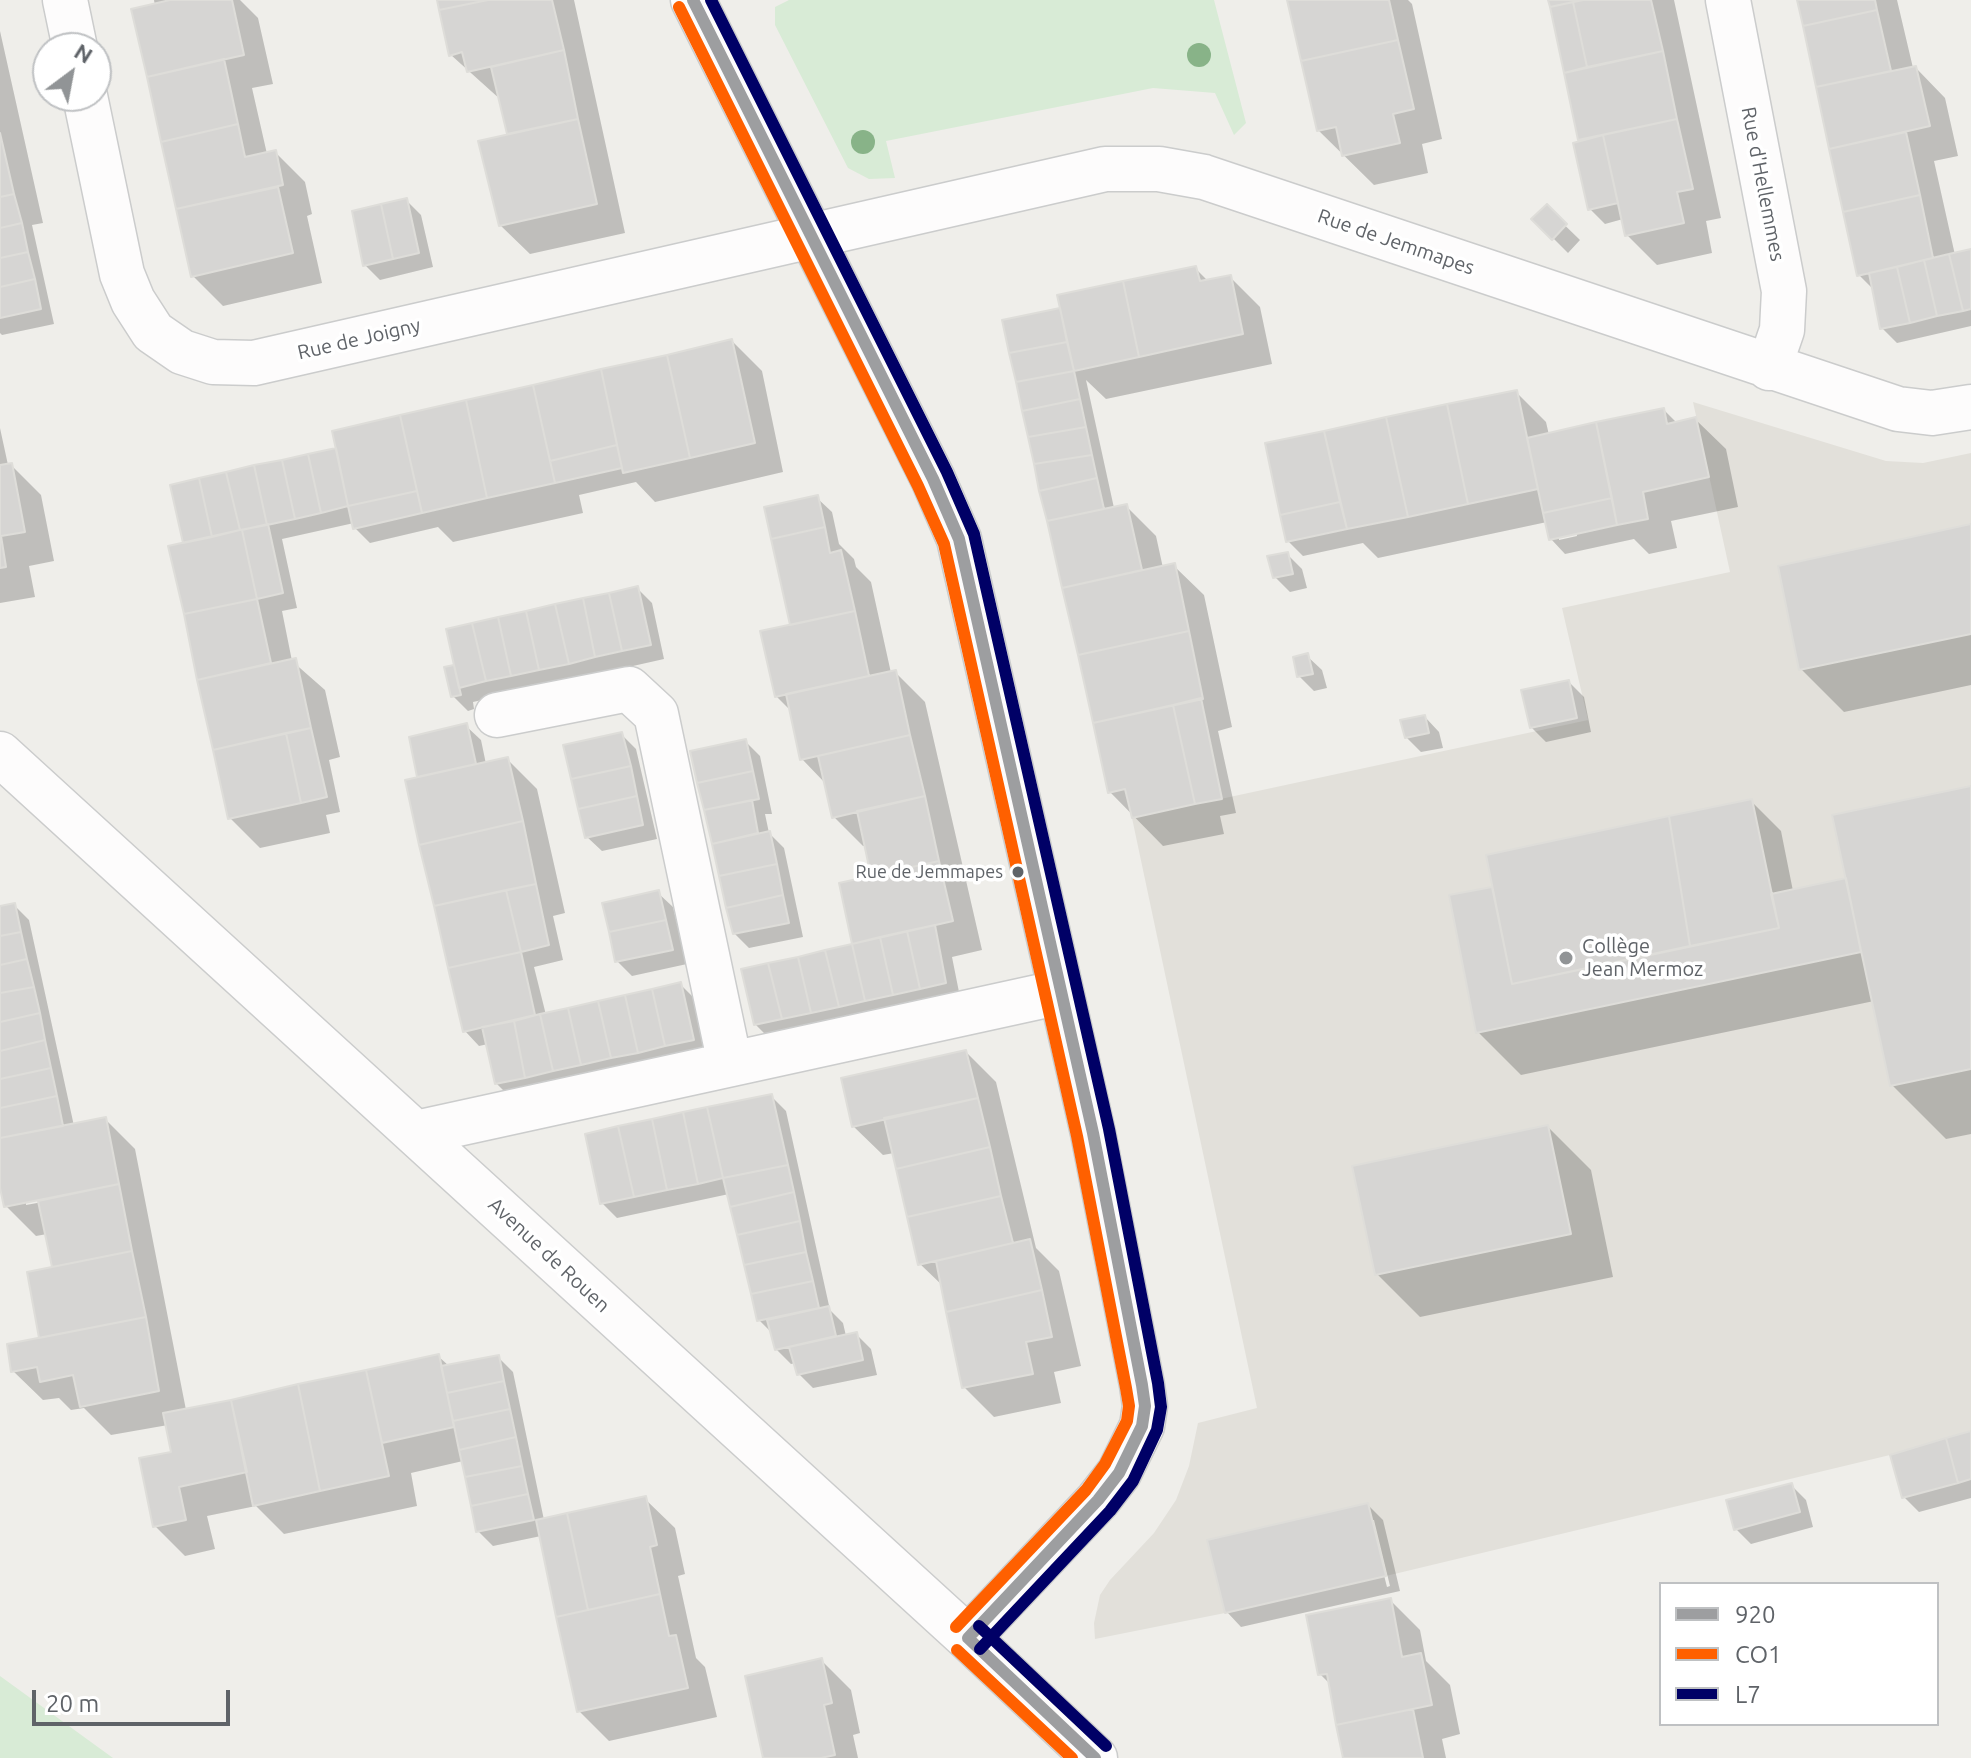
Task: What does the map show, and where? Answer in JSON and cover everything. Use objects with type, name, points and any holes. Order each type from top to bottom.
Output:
[{"type":"street","points":[[65,0],[72,32]]},
{"type":"street","name":"Rue d'Hellemmes","points":[[1728,0],[1784,291],[1782,330],[1769,368]]},
{"type":"street","points":[[702,2],[933,479],[959,539],[1093,1133],[1142,1385],[1145,1406],[1142,1426],[1119,1473],[1098,1500],[968,1638]]},
{"type":"street","name":"Rue de Joigny","points":[[88,112],[122,274],[133,301],[153,332],[182,352],[213,362],[254,363],[813,236]]},
{"type":"street","name":"Rue de Jemmapes","points":[[813,236],[1105,169],[1159,169],[1204,177],[1898,409],[1932,413],[1971,407]]},
{"type":"street","points":[[497,715],[629,689],[656,714],[730,1064]]},
{"type":"street","name":"Avenue de Rouen","points":[[0,754],[968,1638],[1095,1758]]},
{"type":"street","points":[[416,1133],[1061,992]]},
{"type":"shaded area","name":"Collège Jean Mermoz","points":[[1693,402],[1886,461],[1923,463],[1971,453],[1971,1431],[1890,1455],[1386,1576],[1095,1639],[1094,1623],[1100,1595],[1154,1533],[1176,1500],[1189,1466],[1198,1423],[1257,1408],[1132,818],[1588,720],[1562,608],[1730,572]]},
{"type":"green space","points":[[789,0],[1214,0],[1246,123],[1234,135],[1215,93],[1153,88],[886,141],[895,178],[869,179],[848,168],[775,25],[775,7]]},
{"type":"green space","points":[[0,1676],[113,1758],[0,1758]]},
{"type":"building","points":[[170,0],[232,0],[244,55],[147,77],[131,9]]},
{"type":"building","points":[[437,0],[488,0],[439,10]]},
{"type":"building","points":[[488,0],[552,0],[564,50],[467,72],[462,52],[449,56],[439,10]]},
{"type":"building","points":[[1287,0],[1389,0],[1398,40],[1301,61]]},
{"type":"building","points":[[1548,0],[1583,0],[1550,7]]},
{"type":"building","points":[[1651,0],[1663,51],[1587,67],[1573,2]]},
{"type":"building","points":[[1797,0],[1875,0],[1877,10],[1803,26]]},
{"type":"building","points":[[1573,2],[1587,67],[1564,73],[1550,7]]},
{"type":"building","points":[[1877,10],[1891,71],[1816,87],[1803,26]]},
{"type":"building","points":[[1398,40],[1414,109],[1393,114],[1400,143],[1342,156],[1336,127],[1317,131],[1301,61]]},
{"type":"building","points":[[564,50],[578,119],[507,134],[491,67]]},
{"type":"building","points":[[1663,51],[1677,119],[1578,140],[1564,73]]},
{"type":"building","points":[[224,59],[238,124],[161,142],[147,77]]},
{"type":"building","points":[[1916,66],[1930,126],[1829,149],[1816,87]]},
{"type":"building","points":[[578,119],[597,204],[499,226],[478,141]]},
{"type":"building","points":[[1677,119],[1693,189],[1677,192],[1684,223],[1625,236],[1603,135]]},
{"type":"building","points":[[238,124],[245,157],[276,150],[283,185],[176,209],[161,142]]},
{"type":"building","points":[[1906,132],[1920,195],[1843,212],[1829,149]]},
{"type":"building","points":[[0,133],[14,194],[0,197]]},
{"type":"building","points":[[1603,135],[1618,203],[1588,210],[1573,143]]},
{"type":"building","points":[[278,187],[293,253],[191,277],[176,209]]},
{"type":"building","points":[[14,194],[22,223],[0,228],[0,197]]},
{"type":"building","points":[[1920,195],[1933,258],[1857,276],[1843,212]]},
{"type":"building","points":[[407,198],[419,253],[393,259],[381,204]]},
{"type":"building","points":[[381,204],[393,259],[363,266],[352,211]]},
{"type":"building","points":[[1547,204],[1567,224],[1552,240],[1531,219]]},
{"type":"building","points":[[22,223],[28,252],[0,258],[0,228]]},
{"type":"building","points":[[1971,249],[1971,309],[1963,311],[1949,254]]},
{"type":"building","points":[[28,252],[35,279],[0,287],[0,258]]},
{"type":"building","points":[[1949,254],[1963,311],[1937,316],[1924,260]]},
{"type":"building","points":[[1924,260],[1937,316],[1910,323],[1897,267]]},
{"type":"building","points":[[1196,266],[1200,281],[1231,275],[1243,334],[1139,357],[1123,281]]},
{"type":"building","points":[[1897,267],[1910,323],[1880,329],[1869,273]]},
{"type":"building","points":[[35,279],[41,309],[0,318],[0,287]]},
{"type":"building","points":[[1123,281],[1139,357],[1074,371],[1057,295]]},
{"type":"building","points":[[1060,308],[1067,342],[1009,353],[1002,320]]},
{"type":"building","points":[[732,339],[755,443],[690,458],[667,355]]},
{"type":"building","points":[[1067,342],[1074,371],[1016,382],[1009,353]]},
{"type":"building","points":[[667,355],[690,458],[623,473],[601,369]]},
{"type":"building","points":[[601,369],[617,445],[550,461],[533,385]]},
{"type":"building","points":[[1074,371],[1080,399],[1022,411],[1016,382]]},
{"type":"building","points":[[533,385],[555,483],[487,498],[466,400]]},
{"type":"building","points":[[1517,390],[1538,489],[1468,504],[1447,404]]},
{"type":"building","points":[[1080,399],[1086,427],[1028,437],[1022,411]]},
{"type":"building","points":[[466,400],[487,498],[422,513],[400,415]]},
{"type":"building","points":[[1447,404],[1468,504],[1408,517],[1386,417]]},
{"type":"building","points":[[1664,408],[1667,424],[1696,417],[1709,477],[1643,492],[1648,519],[1617,525],[1596,422]]},
{"type":"building","points":[[400,415],[417,491],[348,506],[332,431]]},
{"type":"building","points":[[1386,417],[1408,517],[1347,529],[1324,431]]},
{"type":"building","points":[[1596,422],[1612,498],[1543,513],[1527,438]]},
{"type":"building","points":[[1086,427],[1092,455],[1034,464],[1028,437]]},
{"type":"building","points":[[1324,431],[1340,502],[1280,515],[1265,443]]},
{"type":"building","points":[[617,445],[622,468],[555,483],[550,461]]},
{"type":"building","points":[[336,448],[348,506],[321,513],[308,454]]},
{"type":"building","points":[[308,454],[321,513],[295,519],[282,460]]},
{"type":"building","points":[[1092,455],[1097,478],[1039,491],[1034,464]]},
{"type":"building","points":[[282,460],[295,519],[267,525],[254,465]]},
{"type":"building","points":[[12,463],[25,532],[1,536],[6,567],[0,568],[0,465]]},
{"type":"building","points":[[254,465],[267,525],[240,530],[226,472]]},
{"type":"building","points":[[226,472],[240,530],[212,537],[199,478]]},
{"type":"building","points":[[199,478],[212,537],[183,543],[170,485]]},
{"type":"building","points":[[1097,478],[1104,509],[1047,521],[1039,491]]},
{"type":"building","points":[[417,491],[422,513],[353,529],[348,506]]},
{"type":"building","points":[[818,495],[825,527],[771,539],[764,507]]},
{"type":"building","points":[[1612,498],[1617,525],[1549,540],[1543,513]]},
{"type":"building","points":[[1340,502],[1347,529],[1286,542],[1280,515]]},
{"type":"building","points":[[1127,504],[1142,570],[1062,588],[1047,521]]},
{"type":"building","points":[[268,524],[283,593],[257,599],[242,530]]},
{"type":"building","points":[[1971,524],[1971,634],[1799,670],[1778,566]]},
{"type":"building","points":[[825,527],[830,553],[841,550],[855,611],[790,625],[771,539]]},
{"type":"building","points":[[242,530],[257,599],[184,614],[168,546]]},
{"type":"building","points":[[1288,552],[1293,574],[1273,578],[1267,556]]},
{"type":"building","points":[[1175,563],[1189,631],[1078,655],[1062,588]]},
{"type":"building","points":[[638,586],[651,645],[622,651],[609,593]]},
{"type":"building","points":[[609,593],[622,651],[595,657],[583,598]]},
{"type":"building","points":[[583,598],[595,657],[569,664],[555,604]]},
{"type":"building","points":[[257,599],[271,663],[197,680],[184,614]]},
{"type":"building","points":[[555,604],[569,664],[539,670],[526,611]]},
{"type":"building","points":[[526,611],[539,670],[511,676],[498,617]]},
{"type":"building","points":[[855,611],[869,676],[775,697],[760,631]]},
{"type":"building","points":[[498,617],[511,676],[486,681],[472,623]]},
{"type":"building","points":[[472,623],[486,681],[459,688],[446,629]]},
{"type":"building","points":[[1189,631],[1203,699],[1093,723],[1078,655]]},
{"type":"building","points":[[1308,653],[1313,674],[1297,677],[1293,657]]},
{"type":"building","points":[[296,658],[311,728],[213,750],[197,680]]},
{"type":"building","points":[[454,665],[461,695],[451,697],[444,667]]},
{"type":"building","points":[[896,670],[910,735],[800,760],[786,694]]},
{"type":"building","points":[[1569,680],[1577,718],[1530,728],[1521,690]]},
{"type":"building","points":[[1201,698],[1222,799],[1195,804],[1173,705]]},
{"type":"building","points":[[1173,705],[1195,804],[1132,818],[1125,789],[1108,793],[1093,723]]},
{"type":"building","points":[[1425,715],[1429,733],[1405,738],[1400,720]]},
{"type":"building","points":[[467,723],[476,764],[417,777],[409,737]]},
{"type":"building","points":[[311,728],[327,797],[301,803],[286,733]]},
{"type":"building","points":[[622,732],[631,766],[571,779],[563,745]]},
{"type":"building","points":[[286,733],[301,803],[228,819],[213,750]]},
{"type":"building","points":[[910,735],[925,796],[832,818],[818,756]]},
{"type":"building","points":[[746,739],[753,771],[697,783],[690,751]]},
{"type":"building","points":[[508,757],[523,821],[419,845],[405,780]]},
{"type":"building","points":[[631,766],[637,796],[578,809],[571,779]]},
{"type":"building","points":[[753,771],[759,799],[704,810],[697,783]]},
{"type":"building","points":[[1971,786],[1971,1069],[1890,1086],[1832,815]]},
{"type":"building","points":[[637,796],[643,825],[585,838],[578,809]]},
{"type":"building","points":[[925,796],[939,861],[871,876],[857,811]]},
{"type":"building","points":[[1752,799],[1779,928],[1690,946],[1669,816]]},
{"type":"building","points":[[752,800],[758,833],[712,844],[704,810]]},
{"type":"building","points":[[1669,816],[1690,946],[1512,984],[1486,855]]},
{"type":"building","points":[[523,821],[536,884],[434,906],[419,845]]},
{"type":"building","points":[[770,831],[777,864],[719,876],[712,844]]},
{"type":"building","points":[[939,861],[953,921],[852,944],[839,883]]},
{"type":"building","points":[[777,864],[783,895],[726,908],[719,876]]},
{"type":"building","points":[[1846,878],[1861,952],[1476,1033],[1449,895],[1492,887],[1512,984],[1779,928],[1771,894]]},
{"type":"building","points":[[536,884],[549,945],[521,952],[506,890]]},
{"type":"building","points":[[506,890],[521,952],[448,968],[434,906]]},
{"type":"building","points":[[659,890],[666,920],[609,932],[602,903]]},
{"type":"building","points":[[783,895],[789,923],[733,934],[726,908]]},
{"type":"building","points":[[15,903],[21,932],[0,936],[0,906]]},
{"type":"building","points":[[666,920],[673,950],[615,962],[609,932]]},
{"type":"building","points":[[935,925],[946,983],[920,989],[907,931]]},
{"type":"building","points":[[907,931],[920,989],[893,995],[880,937]]},
{"type":"building","points":[[21,932],[27,959],[0,965],[0,936]]},
{"type":"building","points":[[880,937],[893,995],[865,1001],[852,944]]},
{"type":"building","points":[[852,944],[865,1001],[839,1007],[825,950]]},
{"type":"building","points":[[825,950],[839,1007],[811,1013],[798,957]]},
{"type":"building","points":[[521,952],[535,1015],[463,1032],[448,968]]},
{"type":"building","points":[[798,957],[811,1013],[782,1019],[768,963]]},
{"type":"building","points":[[27,959],[34,987],[0,993],[0,965]]},
{"type":"building","points":[[768,963],[782,1019],[754,1025],[741,969]]},
{"type":"building","points":[[681,982],[694,1040],[665,1046],[652,989]]},
{"type":"building","points":[[34,987],[40,1013],[0,1022],[0,993]]},
{"type":"building","points":[[652,989],[665,1046],[638,1053],[625,995]]},
{"type":"building","points":[[625,995],[638,1053],[611,1058],[598,1001]]},
{"type":"building","points":[[598,1001],[611,1058],[581,1065],[568,1008]]},
{"type":"building","points":[[568,1008],[581,1065],[553,1071],[540,1014]]},
{"type":"building","points":[[40,1013],[45,1040],[0,1051],[0,1022]]},
{"type":"building","points":[[540,1014],[553,1071],[525,1078],[514,1021]]},
{"type":"building","points":[[514,1021],[525,1078],[495,1084],[482,1027]]},
{"type":"building","points":[[45,1040],[51,1068],[0,1079],[0,1051]]},
{"type":"building","points":[[966,1050],[978,1098],[852,1127],[841,1078]]},
{"type":"building","points":[[51,1068],[57,1096],[0,1108],[0,1079]]},
{"type":"building","points":[[772,1094],[788,1165],[723,1178],[707,1107]]},
{"type":"building","points":[[57,1096],[63,1126],[0,1138],[0,1108]]},
{"type":"building","points":[[978,1098],[990,1147],[896,1169],[884,1118]]},
{"type":"building","points":[[707,1107],[723,1178],[698,1184],[683,1112]]},
{"type":"building","points":[[683,1112],[698,1184],[667,1190],[652,1119]]},
{"type":"building","points":[[106,1117],[119,1184],[4,1207],[0,1188],[0,1138]]},
{"type":"building","points":[[652,1119],[667,1190],[634,1197],[618,1126]]},
{"type":"building","points":[[1548,1125],[1571,1234],[1375,1275],[1352,1166]]},
{"type":"building","points":[[618,1126],[634,1197],[600,1204],[585,1134]]},
{"type":"building","points":[[990,1147],[1001,1196],[907,1217],[896,1169]]},
{"type":"building","points":[[788,1165],[794,1192],[730,1207],[723,1178]]},
{"type":"building","points":[[119,1184],[132,1251],[52,1267],[38,1201]]},
{"type":"building","points":[[794,1192],[800,1221],[737,1235],[730,1207]]},
{"type":"building","points":[[1001,1196],[1013,1243],[918,1265],[907,1217]]},
{"type":"building","points":[[800,1221],[806,1252],[744,1265],[737,1235]]},
{"type":"building","points":[[1030,1239],[1042,1290],[946,1312],[936,1261]]},
{"type":"building","points":[[132,1251],[146,1317],[39,1338],[27,1272]]},
{"type":"building","points":[[806,1252],[813,1281],[751,1294],[744,1265]]},
{"type":"building","points":[[813,1281],[819,1308],[757,1321],[751,1294]]},
{"type":"building","points":[[1042,1290],[1052,1337],[1026,1342],[1033,1374],[962,1388],[946,1312]]},
{"type":"building","points":[[829,1306],[836,1336],[775,1350],[767,1320]]},
{"type":"building","points":[[146,1317],[159,1391],[80,1407],[73,1375],[40,1382],[37,1367],[11,1372],[7,1344]]},
{"type":"building","points":[[857,1332],[863,1360],[797,1375],[789,1347]]},
{"type":"building","points":[[439,1354],[454,1427],[382,1443],[366,1370]]},
{"type":"building","points":[[499,1355],[504,1381],[447,1393],[441,1366]]},
{"type":"building","points":[[366,1370],[389,1476],[320,1491],[298,1384]]},
{"type":"building","points":[[504,1381],[510,1409],[453,1421],[447,1393]]},
{"type":"building","points":[[298,1384],[320,1491],[253,1506],[231,1400]]},
{"type":"building","points":[[231,1400],[247,1472],[179,1487],[186,1520],[153,1527],[139,1458],[171,1452],[163,1413]]},
{"type":"building","points":[[510,1409],[516,1437],[459,1450],[453,1421]]},
{"type":"building","points":[[1971,1431],[1971,1479],[1958,1483],[1946,1438]]},
{"type":"building","points":[[516,1437],[522,1466],[465,1477],[459,1450]]},
{"type":"building","points":[[1946,1438],[1958,1483],[1902,1498],[1890,1455]]},
{"type":"building","points":[[522,1466],[528,1494],[471,1506],[465,1477]]},
{"type":"building","points":[[1792,1483],[1800,1512],[1734,1530],[1726,1500]]},
{"type":"building","points":[[528,1494],[534,1520],[476,1532],[471,1506]]},
{"type":"building","points":[[646,1496],[657,1545],[650,1547],[660,1594],[588,1610],[567,1513]]},
{"type":"building","points":[[1368,1503],[1386,1576],[1225,1613],[1207,1540]]},
{"type":"building","points":[[567,1513],[588,1610],[556,1617],[536,1520]]},
{"type":"building","points":[[660,1594],[669,1636],[676,1635],[688,1688],[577,1712],[556,1617]]},
{"type":"building","points":[[1391,1598],[1402,1657],[1421,1653],[1432,1705],[1336,1725],[1327,1674],[1318,1675],[1306,1615]]},
{"type":"building","points":[[822,1658],[832,1703],[824,1705],[835,1755],[821,1758],[763,1758],[745,1676]]},
{"type":"building","points":[[1413,1709],[1423,1758],[1343,1758],[1336,1725]]},
{"type":"transit line","name":"920","points":[[693,0],[933,479],[959,539],[1093,1133],[1142,1385],[1145,1406],[1142,1426],[1119,1473],[1098,1500],[968,1638]]},
{"type":"transit line","name":"L7","points":[[711,0],[947,472],[974,534],[1109,1129],[1158,1383],[1161,1407],[1157,1430],[1133,1481],[1110,1511],[980,1649]]},
{"type":"transit line","name":"CO1","points":[[679,7],[944,544],[1077,1136],[1126,1388],[1129,1406],[1127,1421],[1105,1464],[1086,1490],[956,1627]]},
{"type":"transit line","name":"L7","points":[[979,1626],[1106,1746]]},
{"type":"transit line","name":"920","points":[[968,1638],[1095,1758]]},
{"type":"transit line","name":"CO1","points":[[957,1650],[1072,1758]]},
{"type":"place","name":"Rue de Jemmapes","points":[[1018,872]]},
{"type":"place","name":"Collège Jean Mermoz","points":[[1566,958]]}]
